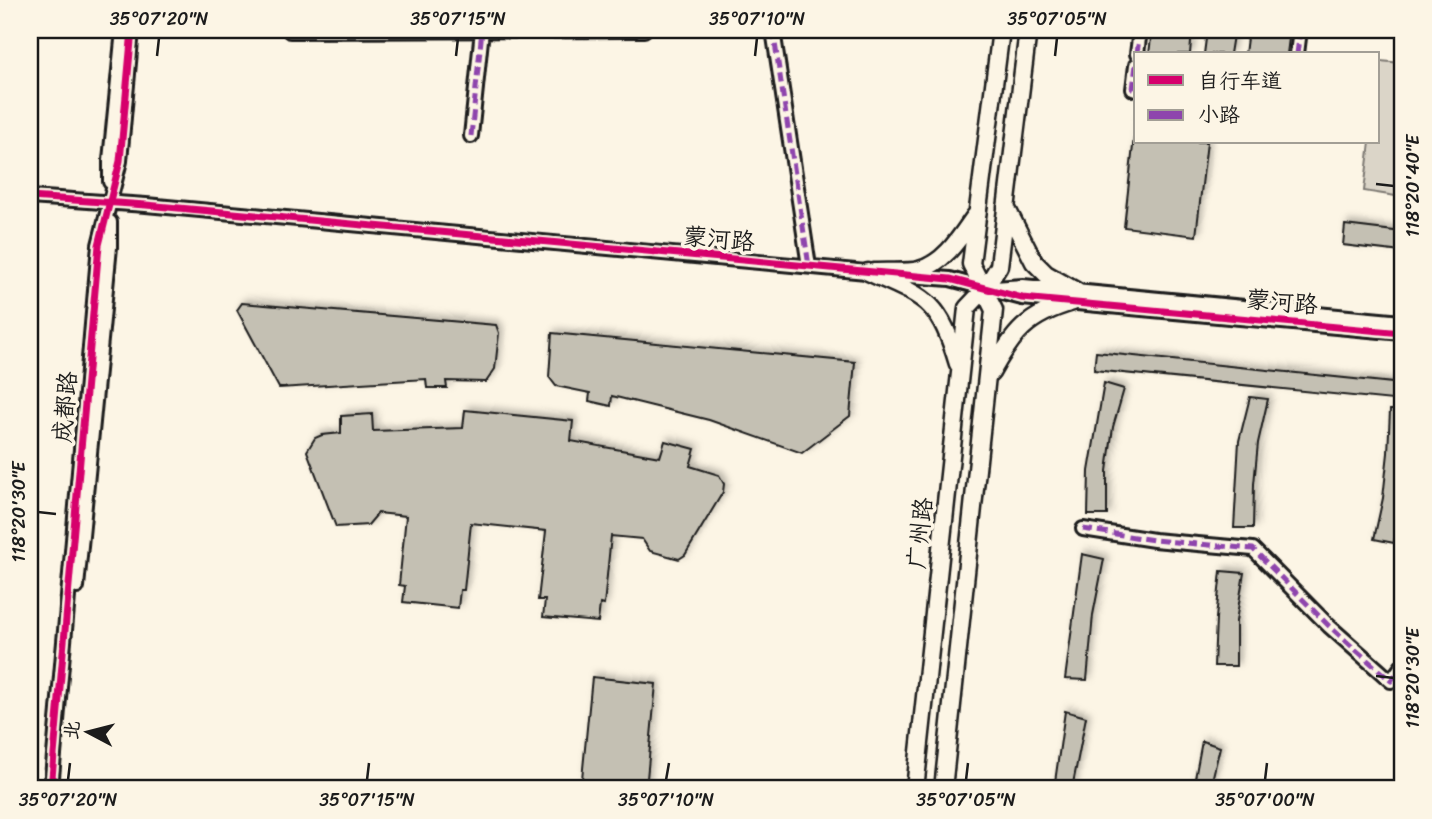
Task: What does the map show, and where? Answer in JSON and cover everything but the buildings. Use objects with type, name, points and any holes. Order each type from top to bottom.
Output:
[{"type":"main road","name":"广州路","points":[[943,789],[994,310],[971,264],[1001,30]]},
{"type":"main road","name":"广州路","points":[[915,789],[967,309],[985,289],[999,266],[1028,30]]},
{"type":"main road","points":[[987,382],[1009,341],[1028,321],[1074,296],[1034,262],[1006,206]]},
{"type":"main road","points":[[868,272],[920,270],[944,256],[978,211]]},
{"type":"main road","points":[[868,272],[917,293],[939,313],[961,372]]},
{"type":"street","name":"成都路","points":[[58,789],[110,247],[110,160],[123,30]]},
{"type":"street","name":"成都路","points":[[51,789],[99,245],[120,161],[132,30]]},
{"type":"street","points":[[290,31],[640,30]]},
{"type":"street","points":[[773,30],[809,266]]},
{"type":"street","points":[[1138,52],[1140,30]]},
{"type":"street","points":[[1297,52],[1300,30]]},
{"type":"street","points":[[471,136],[482,31]]},
{"type":"street","name":"蒙河路","points":[[30,197],[950,279],[985,289],[1023,286],[1074,296],[1402,333]]},
{"type":"street","name":"蒙河路","points":[[1074,296],[1402,322]]},
{"type":"street","points":[[1083,529],[1154,540],[1253,549],[1329,626],[1391,681],[1402,666]]},
{"type":"shaded area","points":[[1380,61],[1402,63],[1402,197],[1364,191],[1370,144],[1380,144]]},
{"type":"marked path","points":[[471,136],[482,30]]},
{"type":"marked path","points":[[290,31],[644,30]]},
{"type":"marked path","points":[[773,30],[809,266]]},
{"type":"marked path","points":[[1137,52],[1140,30]]},
{"type":"marked path","points":[[1297,52],[1300,30]]},
{"type":"marked path","points":[[1134,81],[1134,89]]},
{"type":"marked path","points":[[1083,529],[1154,540],[1253,549],[1329,626],[1391,681],[1402,666]]},
{"type":"cycle path","points":[[51,789],[99,245],[120,161],[132,30]]},
{"type":"cycle path","points":[[30,197],[146,205],[950,279],[1022,298],[1402,333]]}]
